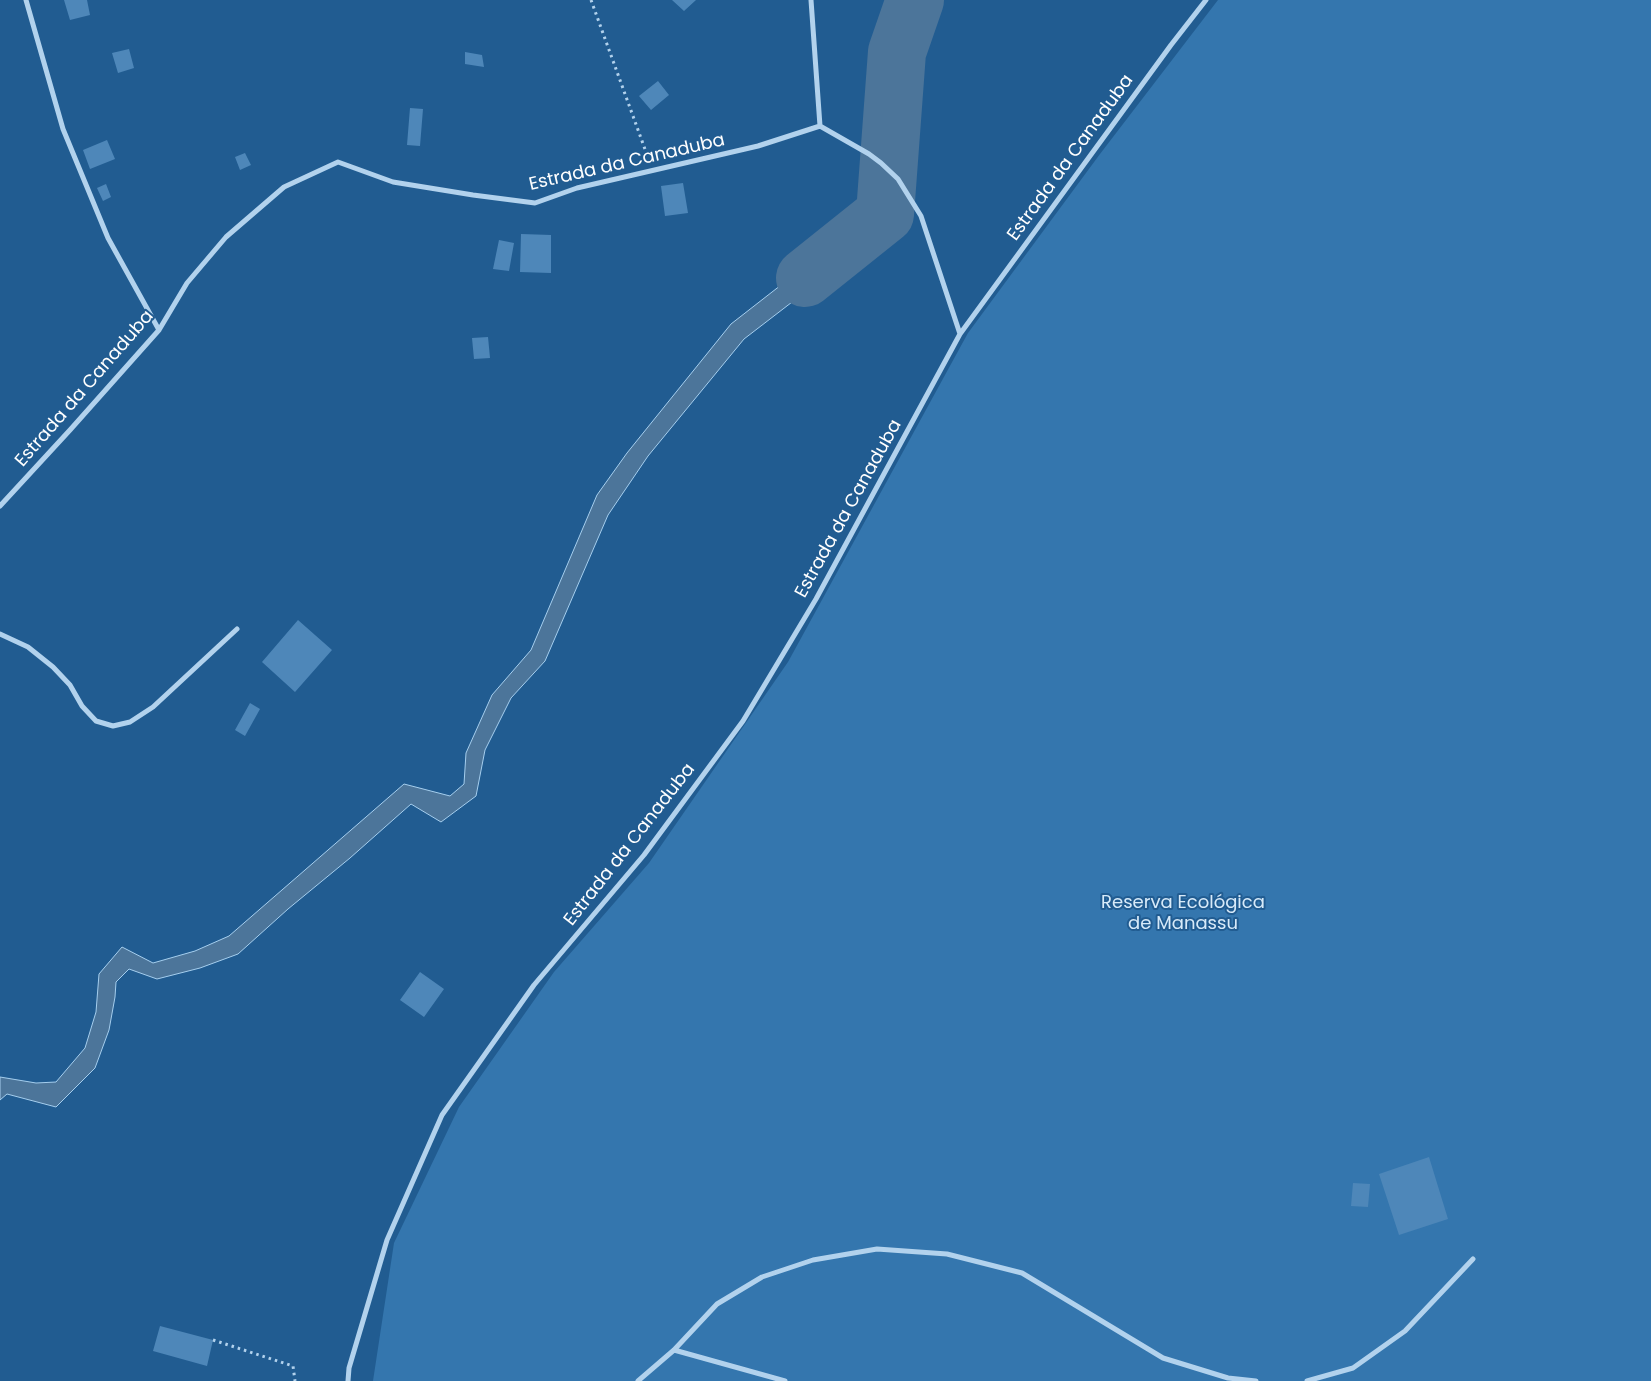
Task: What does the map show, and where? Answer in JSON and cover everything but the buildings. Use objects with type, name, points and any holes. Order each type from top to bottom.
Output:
[{"type":"street","points":[[26,0],[63,129],[108,238],[159,330]]},
{"type":"street","name":"Estrada da Canaduba","points":[[348,1381],[386,1240],[442,1115],[534,985],[644,855],[743,721],[816,599],[960,334],[1206,0]]},
{"type":"street","points":[[811,1],[820,126],[881,162],[898,178],[921,216],[960,334]]},
{"type":"street","name":"Estrada da Canaduba","points":[[0,506],[159,330],[187,283],[226,237],[284,187],[338,162],[393,182],[535,203],[577,188],[758,146],[820,126]]},
{"type":"street","points":[[0,634],[28,647],[53,667],[70,685],[82,706],[96,721],[113,726],[130,722],[153,707],[237,629]]},
{"type":"street","points":[[638,1381],[674,1350],[717,1304],[762,1277],[814,1260],[877,1249],[947,1254],[1022,1273],[1163,1358],[1228,1378],[1256,1381]]},
{"type":"street","points":[[1307,1381],[1353,1368],[1405,1331],[1474,1259]]},
{"type":"street","points":[[674,1350],[785,1381]]},
{"type":"path","points":[[592,0],[653,171]]},
{"type":"path","points":[[213,1340],[293,1366],[295,1381]]},
{"type":"green space","name":"Reserva Ecológica de Manassu","points":[[1218,0],[1651,0],[1651,1381],[373,1381],[394,1243],[459,1107],[554,972],[649,863],[788,662],[968,333],[1100,154]]},
{"type":"shaded area","points":[[907,0],[920,0],[907,41],[896,153],[894,199],[888,230],[879,203],[886,150],[889,53]]},
{"type":"shaded area","points":[[860,218],[874,239],[744,339],[648,456],[608,515],[545,661],[511,698],[485,750],[476,796],[441,822],[411,804],[238,954],[200,968],[157,979],[129,969],[116,982],[109,1030],[95,1068],[56,1107],[7,1094],[0,1100],[0,1077],[36,1083],[56,1082],[85,1048],[96,1012],[99,974],[122,947],[153,963],[195,951],[229,936],[404,784],[450,796],[464,784],[466,753],[492,695],[531,650],[597,495],[627,453],[731,324],[790,278]]},
{"type":"waterway","points":[[805,278],[885,214],[897,52],[915,0]]}]
